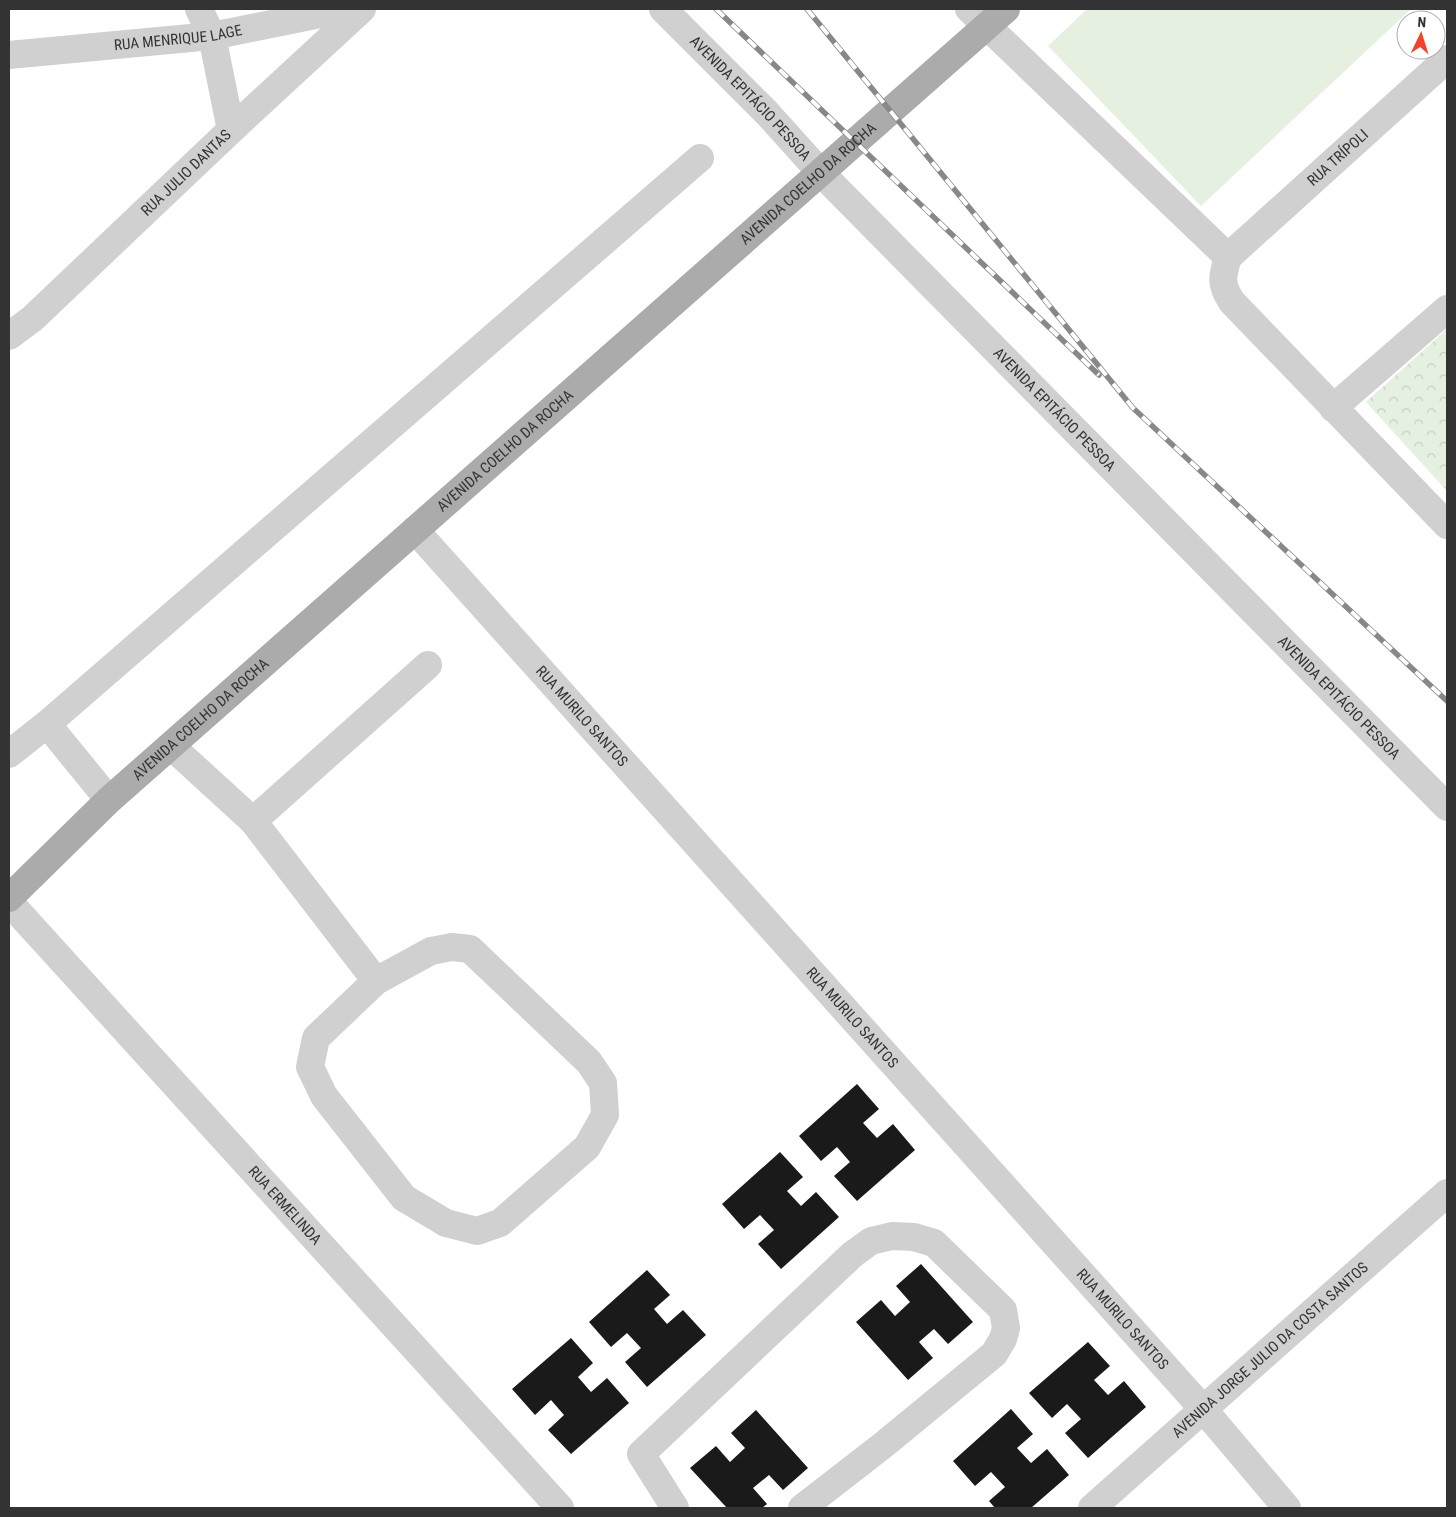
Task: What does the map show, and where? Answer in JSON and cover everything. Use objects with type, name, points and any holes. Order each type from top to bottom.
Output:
[{"type":"main road","name":"AVENIDA COELHO DA ROCHA","points":[[9,898],[109,800],[821,173],[987,14]]},
{"type":"street","points":[[199,9],[212,36],[231,130]]},
{"type":"street","name":"RUA MENRIQUE LAGE","points":[[9,55],[212,36],[345,9]]},
{"type":"street","name":"RUA JULIO DANTAS","points":[[9,336],[32,319],[231,130],[362,9]]},
{"type":"street","name":"AVENIDA EPITÁCIO PESSOA","points":[[663,9],[767,113],[821,173],[1447,807]]},
{"type":"street","points":[[987,14],[1228,256],[1222,280],[1224,291],[1232,302],[1447,525]]},
{"type":"street","name":"RUA TRÍPOLI","points":[[1228,256],[1447,59]]},
{"type":"street","points":[[9,754],[47,724],[700,158]]},
{"type":"street","points":[[1333,408],[1447,309]]},
{"type":"street","name":"RUA MURILO SANTOS","points":[[415,530],[1204,1410],[1287,1508]]},
{"type":"street","points":[[253,821],[428,664]]},
{"type":"street","points":[[47,724],[109,800]]},
{"type":"street","points":[[171,746],[253,821],[376,981]]},
{"type":"street","name":"RUA ERMELINDA","points":[[9,902],[560,1508]]},
{"type":"street","points":[[452,947],[470,949],[589,1062],[603,1083],[606,1115],[587,1147],[500,1224],[477,1230],[446,1224],[404,1198],[324,1096],[310,1067],[316,1038],[376,981],[431,951],[452,947]]},
{"type":"street","name":"AVENIDA JORGE JULIO DA COSTA SANTOS","points":[[1092,1508],[1447,1193]]},
{"type":"street","points":[[675,1508],[641,1454],[865,1245],[871,1241],[892,1236],[914,1237],[934,1243],[1003,1310],[1006,1328],[1003,1339],[994,1354],[882,1446],[802,1508]]},
{"type":"green space","points":[[1087,9],[1411,9],[1396,10],[1396,23],[1201,206],[1048,46]]},
{"type":"green space","points":[[1447,329],[1447,491],[1366,402]]},
{"type":"building","points":[[857,1084],[879,1109],[863,1123],[877,1138],[893,1124],[915,1150],[857,1201],[834,1176],[850,1162],[837,1147],[821,1161],[799,1136]]},
{"type":"building","points":[[780,1152],[803,1177],[787,1191],[801,1206],[816,1192],[839,1217],[781,1269],[758,1244],[774,1230],[760,1215],[744,1229],[722,1204]]},
{"type":"building","points":[[921,1264],[973,1322],[948,1344],[934,1329],[919,1342],[933,1358],[908,1380],[856,1322],[881,1300],[895,1316],[910,1302],[896,1286]]},
{"type":"building","points":[[647,1270],[670,1295],[654,1309],[667,1324],[683,1310],[706,1335],[647,1387],[625,1362],[641,1348],[627,1333],[611,1347],[589,1322]]},
{"type":"building","points":[[571,1338],[593,1363],[578,1377],[591,1392],[607,1378],[629,1403],[571,1454],[548,1430],[564,1415],[551,1400],[535,1415],[512,1389]]},
{"type":"building","points":[[1088,1342],[1110,1366],[1094,1380],[1108,1395],[1124,1381],[1146,1407],[1088,1458],[1065,1433],[1081,1419],[1067,1404],[1052,1418],[1029,1393]]},
{"type":"building","points":[[1011,1409],[1033,1434],[1017,1448],[1031,1463],[1047,1449],[1069,1475],[1031,1508],[995,1508],[989,1501],[1005,1487],[991,1472],[975,1486],[953,1461]]},
{"type":"building","points":[[756,1410],[808,1468],[783,1490],[769,1475],[753,1488],[767,1504],[762,1508],[727,1508],[690,1468],[716,1446],[730,1462],[745,1448],[731,1433]]},
{"type":"railway","points":[[716,9],[1099,375]]},
{"type":"railway","points":[[807,9],[1133,408],[1447,701]]}]
